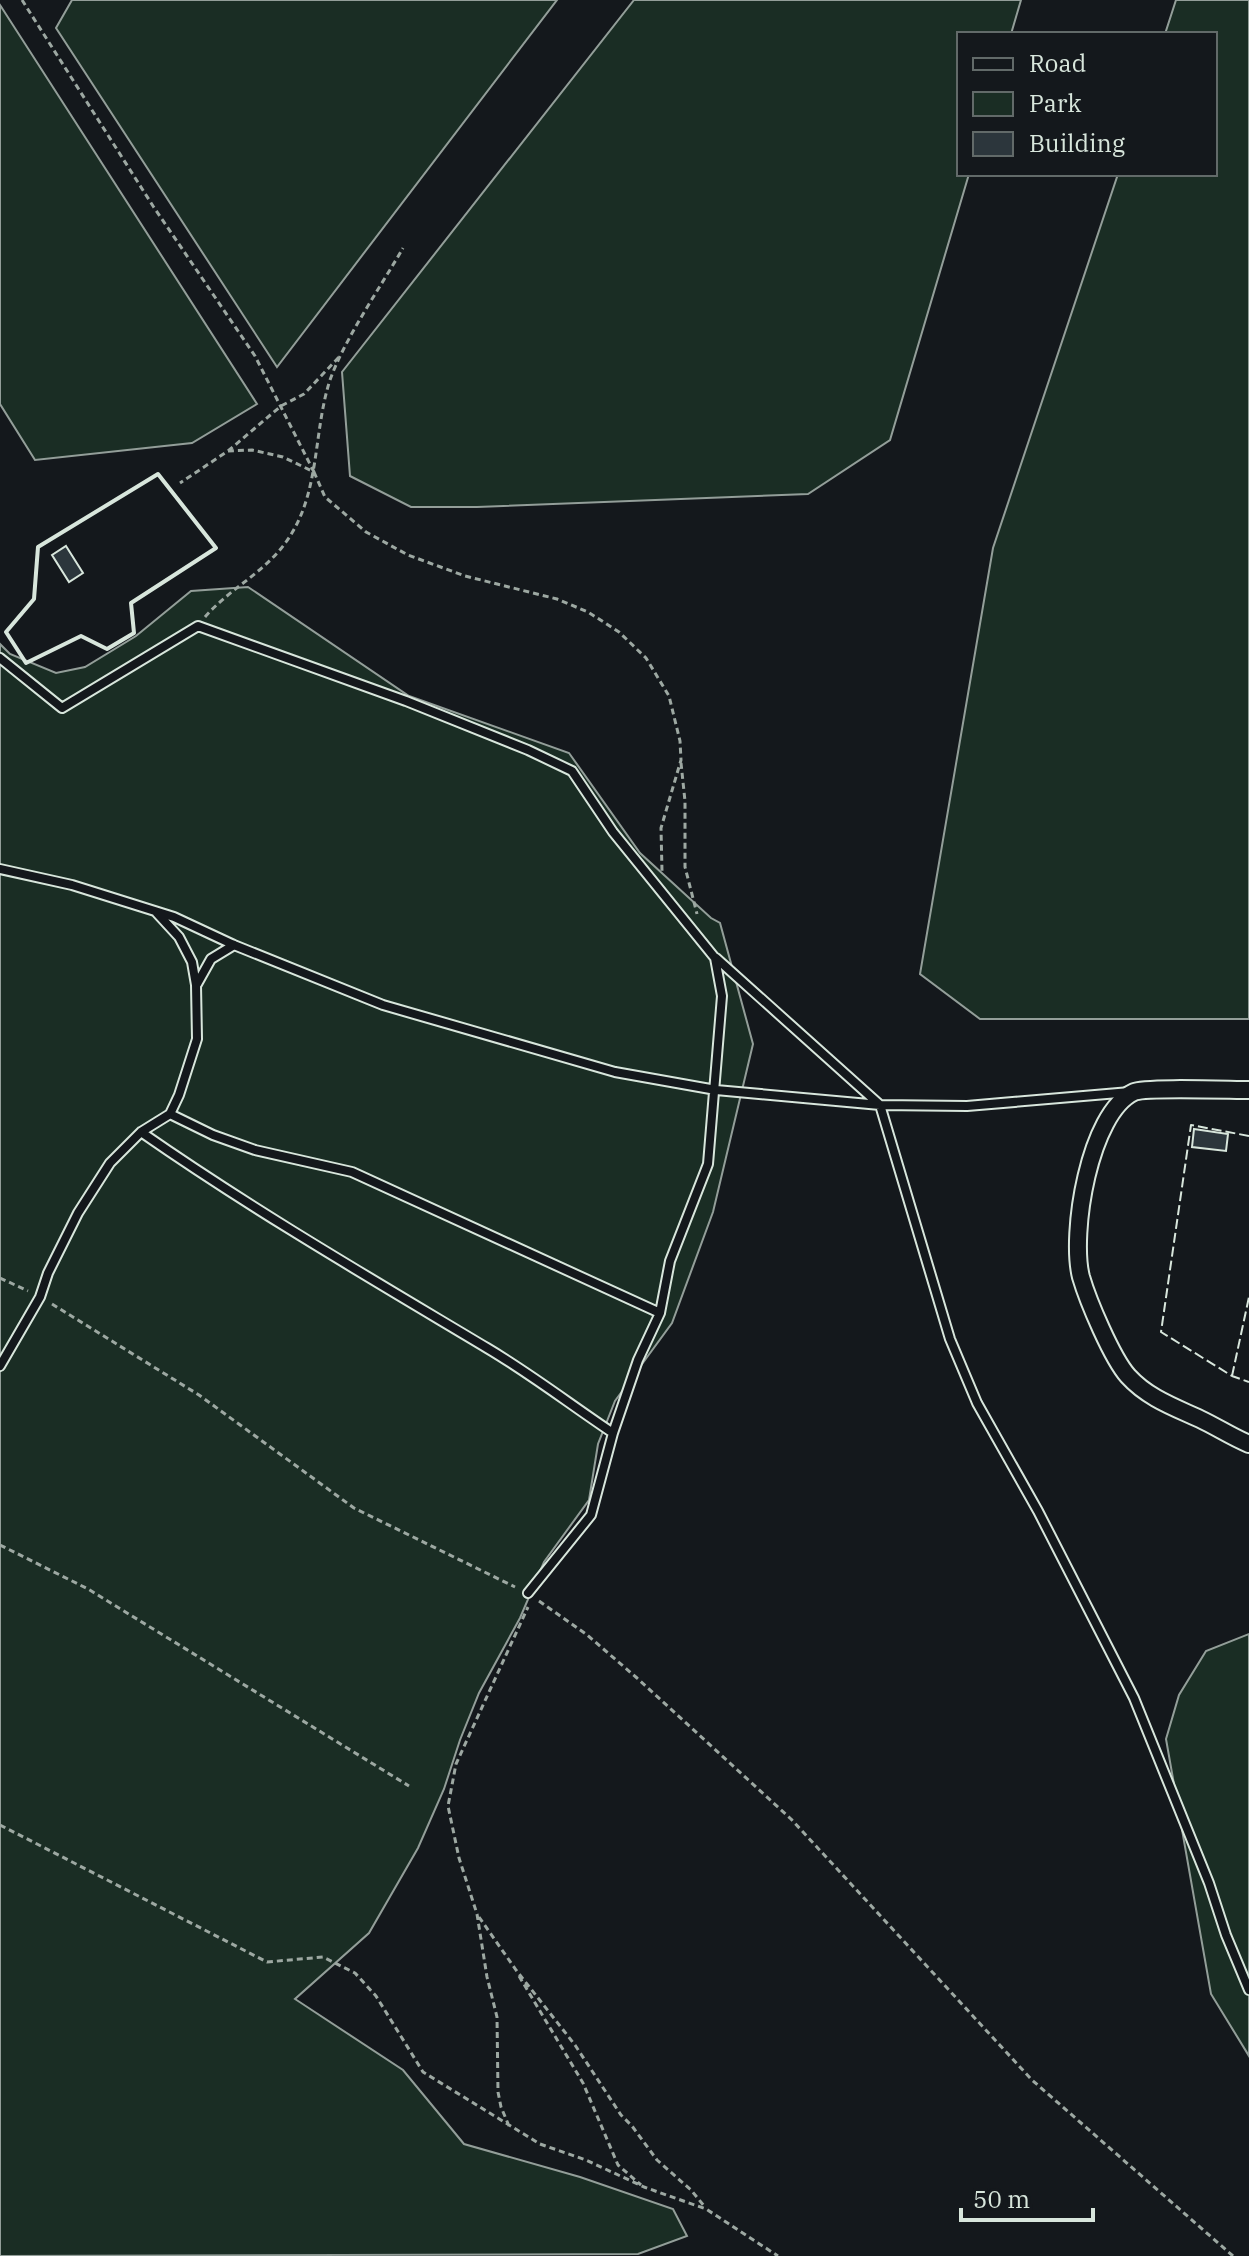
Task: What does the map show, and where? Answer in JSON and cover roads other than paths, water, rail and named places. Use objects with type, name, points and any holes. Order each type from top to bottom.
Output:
[{"type":"street","points":[[1249,1090],[1134,1092],[1112,1111],[1091,1153],[1080,1211],[1081,1276],[1103,1331],[1126,1374],[1151,1396],[1249,1444]]},
{"type":"lane","points":[[0,658],[62,708],[198,626],[406,701],[572,771],[613,832],[715,958],[880,1105],[950,1339],[977,1403],[1038,1511],[1134,1698],[1249,1990]]},
{"type":"lane","points":[[0,869],[72,885],[156,912],[383,1005],[615,1072],[716,1090],[880,1105],[967,1106],[1134,1092]]},
{"type":"lane","points":[[0,1366],[40,1297],[48,1273],[78,1213],[110,1163],[141,1132],[170,1114],[197,1039],[196,985],[192,962],[179,937],[156,912]]},
{"type":"lane","points":[[196,985],[211,959],[234,945]]},
{"type":"lane","points":[[528,1593],[591,1515],[613,1433],[638,1360],[660,1313],[670,1261],[708,1164],[722,996],[715,958]]},
{"type":"lane","points":[[170,1114],[213,1135],[255,1150],[352,1172],[660,1313]]},
{"type":"lane","points":[[141,1132],[273,1220],[489,1349],[613,1433]]}]
